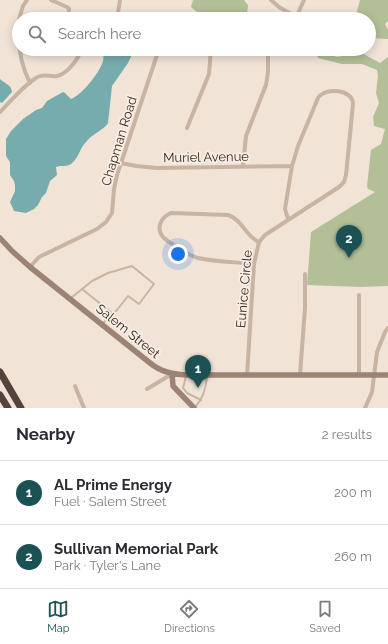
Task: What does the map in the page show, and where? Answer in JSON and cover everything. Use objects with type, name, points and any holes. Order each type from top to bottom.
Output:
[{"type":"highway","points":[[0,372],[21,408]]},
{"type":"highway","points":[[0,395],[8,408]]},
{"type":"main road","name":"Salem Street","points":[[0,238],[30,267],[160,370],[172,374],[186,375],[388,375]]},
{"type":"main road","points":[[172,374],[173,386],[185,395],[194,408]]},
{"type":"street","points":[[21,12],[27,0]]},
{"type":"street","points":[[51,0],[67,7],[69,12]]},
{"type":"street","points":[[118,12],[120,0]]},
{"type":"street","points":[[271,0],[286,12]]},
{"type":"street","points":[[299,12],[304,0]]},
{"type":"street","points":[[20,56],[30,83]]},
{"type":"street","points":[[0,112],[39,76],[61,75],[78,56]]},
{"type":"street","name":"Chapman Road","points":[[30,267],[39,258],[97,228],[106,222],[112,213],[114,189],[121,163],[157,56]]},
{"type":"street","points":[[187,128],[208,77],[211,56]]},
{"type":"street","points":[[243,166],[243,150],[246,136],[266,85],[268,56]]},
{"type":"street","name":"Eunice Circle","points":[[247,375],[254,264],[259,242],[265,235],[288,219],[339,187],[345,180],[354,104],[350,95],[346,93],[327,92],[320,95],[298,146],[292,166],[285,209],[288,219]]},
{"type":"street","name":"Muriel Avenue","points":[[121,163],[157,168],[292,166]]},
{"type":"street","points":[[254,264],[196,258],[164,238],[160,231],[160,225],[163,218],[171,214],[229,216],[235,219],[253,239],[259,242]]},
{"type":"street","points":[[300,375],[305,308],[305,274]]},
{"type":"street","points":[[359,295],[359,375]]},
{"type":"street","points":[[365,408],[372,393],[377,352],[388,328]]},
{"type":"street","points":[[147,389],[172,374]]},
{"type":"street","points":[[75,386],[84,408]]},
{"type":"lane","points":[[70,298],[97,278],[132,266],[154,284],[138,304],[128,296],[103,324]]},
{"type":"lane","points":[[82,289],[113,314]]},
{"type":"lane","points":[[186,375],[182,388],[185,395],[201,400]]},
{"type":"lane","points":[[194,408],[201,400],[207,375]]},
{"type":"green space","points":[[193,0],[244,0],[248,5],[247,12],[197,12],[191,7]]},
{"type":"green space","points":[[360,0],[388,0],[388,21],[385,24],[388,30],[388,39],[376,38],[376,12],[357,12]]},
{"type":"green space","points":[[317,56],[367,56],[380,63],[388,57],[388,286],[361,287],[307,285],[311,232],[375,192],[368,189],[367,186],[371,150],[381,144],[385,129],[374,126],[373,117],[379,103],[376,93],[378,76],[377,70],[362,64],[342,64],[318,58]]},
{"type":"water","points":[[103,56],[131,56],[112,86],[108,123],[85,143],[74,162],[68,165],[56,167],[57,175],[50,181],[46,193],[34,209],[26,213],[14,211],[10,202],[15,191],[15,186],[10,175],[10,162],[6,156],[6,139],[11,131],[23,119],[36,110],[42,108],[47,101],[63,92],[71,99],[80,93],[90,83],[101,66]]},
{"type":"water","points":[[0,79],[9,86],[12,92],[2,103],[0,102]]},
{"type":"place","name":"Sullivan Memorial Park","points":[[349,258]]},
{"type":"place","name":"AL Prime Energy","points":[[198,388]]}]
